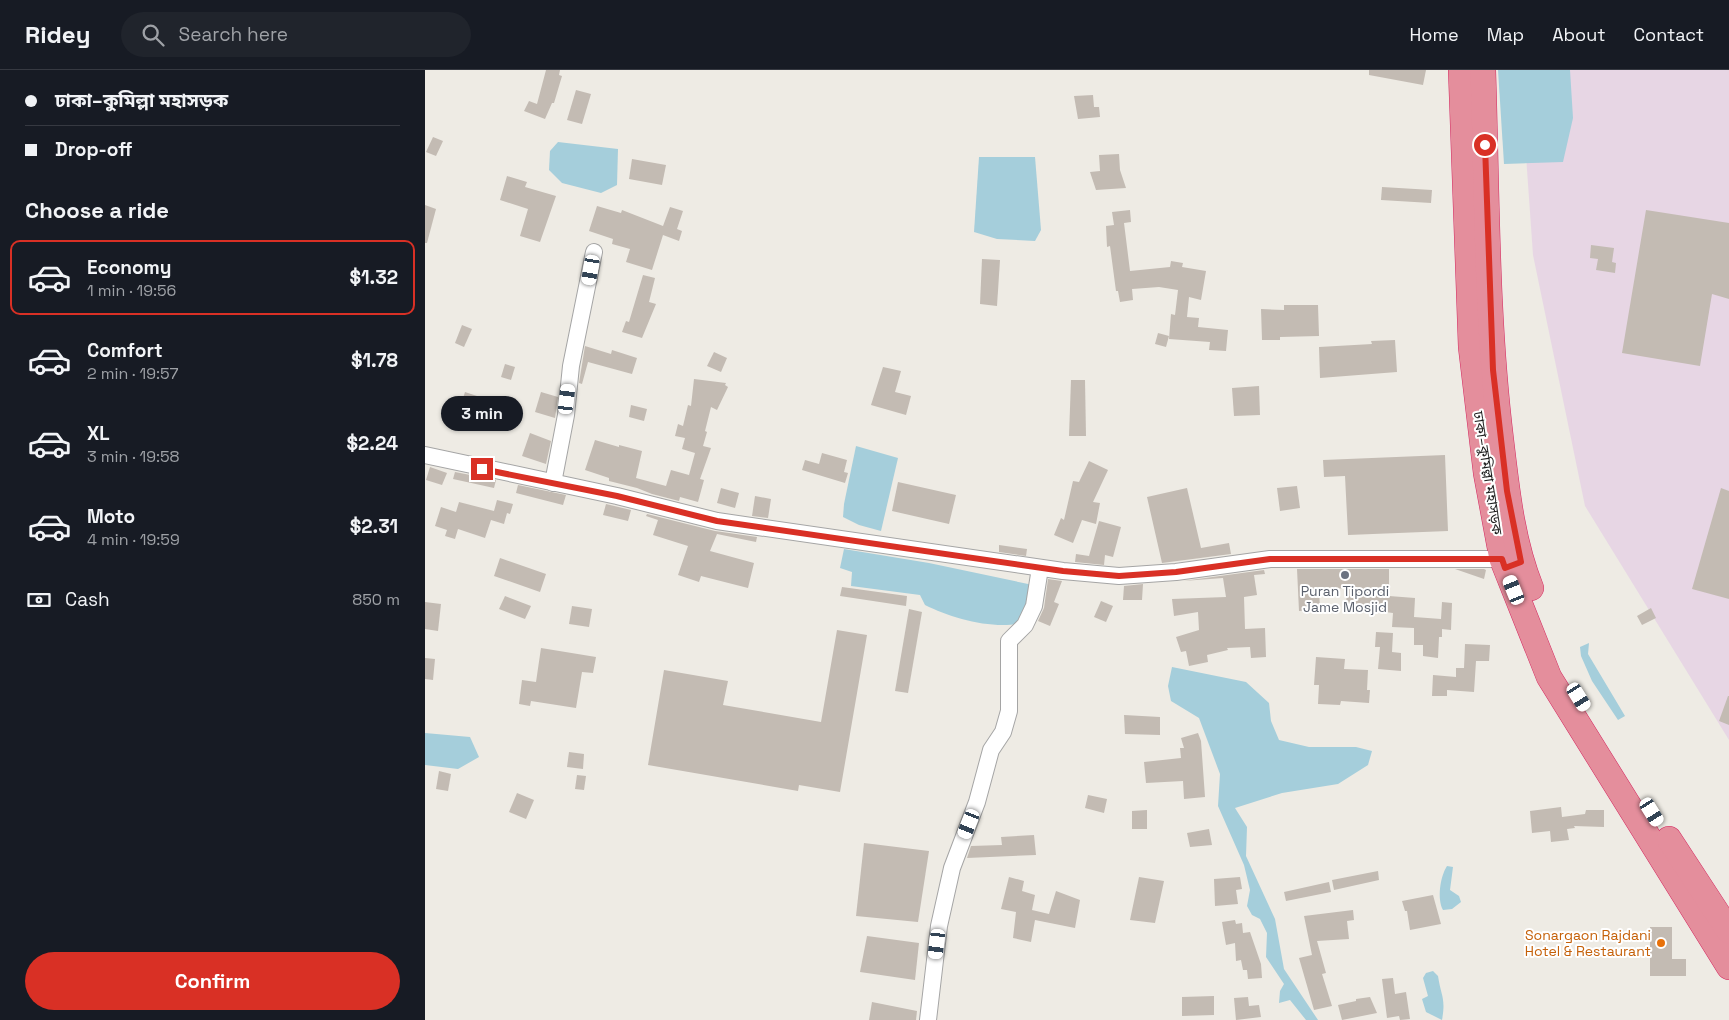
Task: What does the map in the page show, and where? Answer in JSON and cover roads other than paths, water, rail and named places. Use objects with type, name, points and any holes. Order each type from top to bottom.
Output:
[{"type":"highway","name":"ঢাকা–কুমিল্লা মহাসড়ক","points":[[1461,70],[1471,347],[1487,473],[1509,563],[1549,677],[1729,967]]},
{"type":"highway","name":"ঢাকা–কুমিল্লা মহাসড়ক","points":[[1483,70],[1493,370],[1507,491],[1509,563],[1569,681],[1729,931]]},
{"type":"street","points":[[553,483],[565,415],[571,366],[594,252]]},
{"type":"street","points":[[425,455],[617,496],[717,521],[1040,568],[1119,576],[1176,572],[1270,559],[1509,563]]},
{"type":"street","points":[[928,1020],[939,926],[952,868],[977,802],[991,750],[1003,732],[1009,711],[1009,641],[1025,625],[1034,606],[1040,568]]},
{"type":"water","points":[[1498,70],[1570,70],[1573,118],[1563,162],[1504,164]]},
{"type":"water","points":[[558,142],[618,149],[617,185],[601,193],[562,183],[549,170],[550,151]]},
{"type":"water","points":[[979,157],[1035,157],[1041,230],[1035,241],[997,239],[974,232]]},
{"type":"water","points":[[856,446],[898,458],[881,531],[859,525],[843,517]]},
{"type":"water","points":[[844,549],[929,563],[1033,585],[1022,623],[998,625],[972,622],[925,605],[920,595],[851,586],[852,572],[840,568]]},
{"type":"water","points":[[1589,643],[1588,654],[1625,716],[1618,720],[1592,681],[1581,656],[1580,647]]},
{"type":"water","points":[[1172,667],[1246,682],[1269,703],[1271,721],[1279,740],[1309,747],[1356,747],[1372,751],[1368,765],[1338,784],[1282,793],[1235,808],[1247,827],[1246,856],[1275,919],[1284,969],[1318,1020],[1306,1020],[1290,1000],[1279,1003],[1280,991],[1284,984],[1266,957],[1267,933],[1260,919],[1252,915],[1247,906],[1250,890],[1244,865],[1218,806],[1220,774],[1199,718],[1171,701],[1168,686]]},
{"type":"water","points":[[425,733],[470,737],[479,757],[458,769],[425,765]]},
{"type":"water","points":[[1447,866],[1453,867],[1450,890],[1459,896],[1461,902],[1452,909],[1443,910],[1440,900],[1440,888]]},
{"type":"water","points":[[1433,971],[1438,976],[1443,997],[1442,1020],[1426,1012],[1422,999],[1428,996],[1423,978],[1426,973]]},
{"type":"place","name":"Puran Tipordi Jame Mosjid","points":[[1345,575]]},
{"type":"place","name":"Sonargaon Rajdani Hotel & Restaurant","points":[[1661,943]]}]
